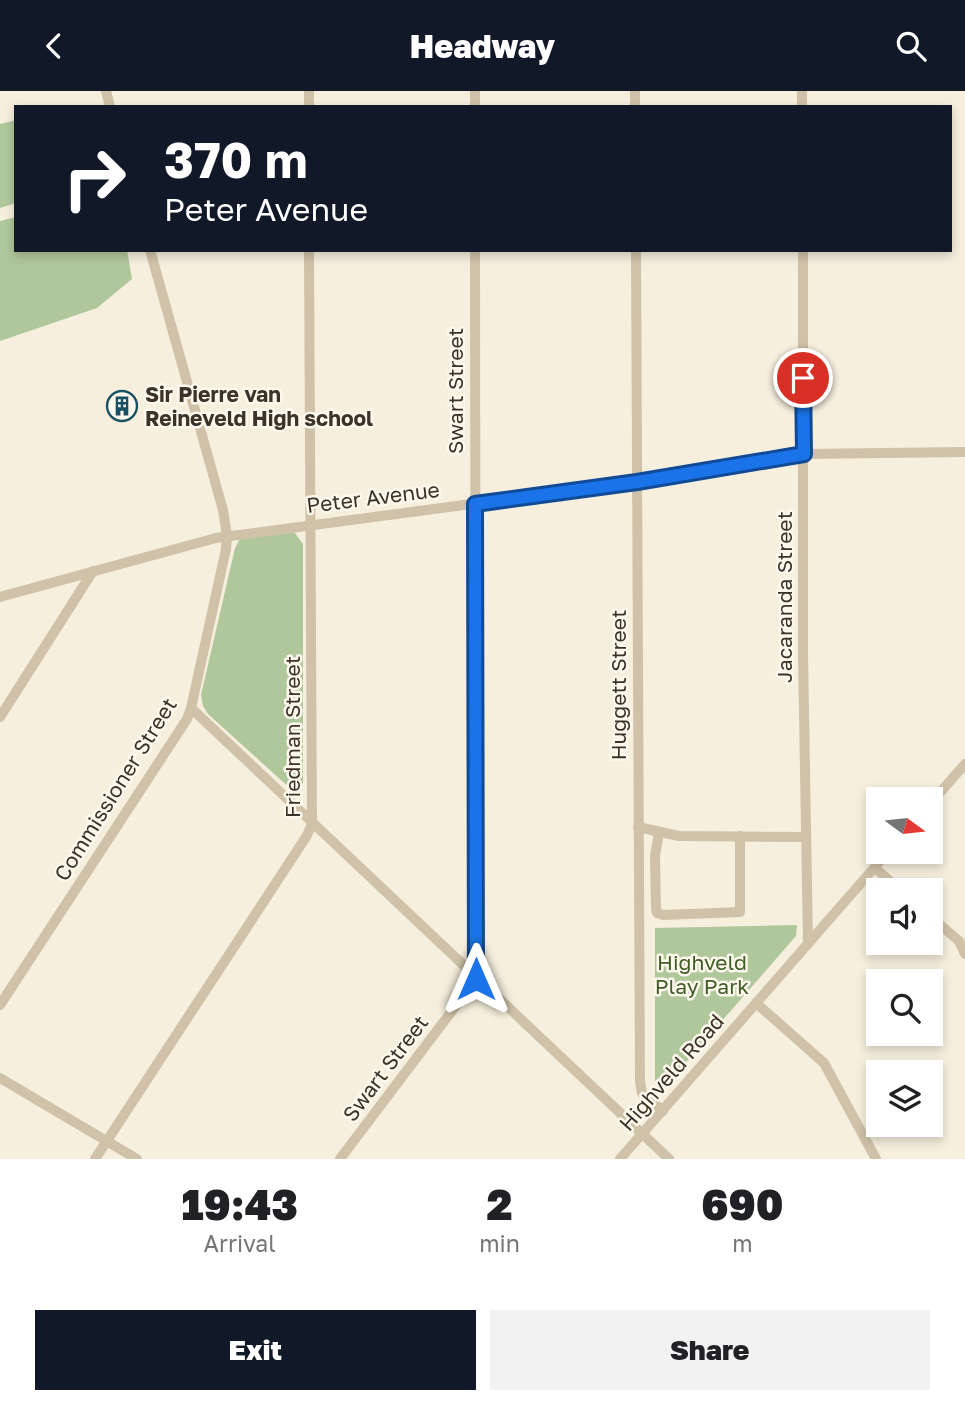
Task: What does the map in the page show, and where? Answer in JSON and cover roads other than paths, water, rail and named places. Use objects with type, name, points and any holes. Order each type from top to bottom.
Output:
[{"type":"street","points":[[106,92],[119,91]]},
{"type":"street","name":"Commissioner Street","points":[[0,1005],[183,725],[191,708],[228,536],[151,252]]},
{"type":"street","name":"Friedman Street","points":[[96,1159],[312,824],[309,252]]},
{"type":"street","name":"Swart Street","points":[[340,1159],[476,979],[475,252]]},
{"type":"street","name":"Huggett Street","points":[[636,252],[640,1081],[642,1093],[663,1111]]},
{"type":"street","name":"Jacaranda Street","points":[[803,252],[803,654],[808,944]]},
{"type":"street","name":"Peter Avenue","points":[[0,597],[228,536],[637,482],[804,454],[965,452]]},
{"type":"street","points":[[0,717],[93,571]]},
{"type":"street","points":[[191,708],[668,1159]]},
{"type":"street","points":[[943,789],[965,764]]},
{"type":"street","points":[[638,827],[679,836],[806,837]]},
{"type":"street","points":[[659,832],[655,856],[656,909],[657,913],[663,915],[740,912],[740,836]]},
{"type":"street","name":"Highveld Road","points":[[621,1159],[877,865]]},
{"type":"street","points":[[875,868],[886,878]]},
{"type":"street","points":[[943,927],[959,941],[965,954]]},
{"type":"street","points":[[757,1003],[824,1063],[876,1159]]},
{"type":"street","points":[[0,1077],[137,1159]]},
{"type":"place","name":"Sir Pierre van Reineveld High school","points":[[122,406]]},
{"type":"park label","name":"Highveld Play Park","points":[[702,974]]}]
